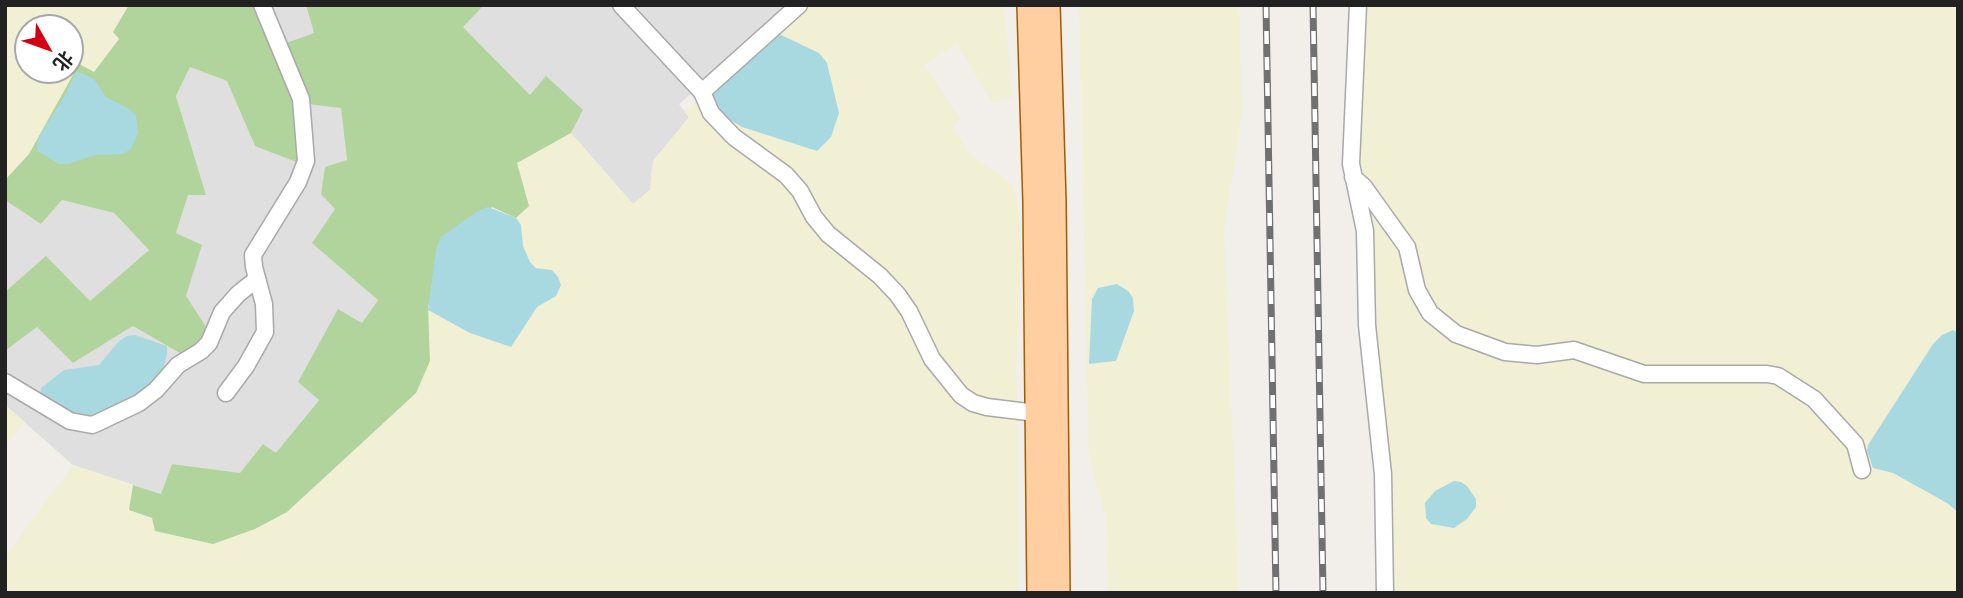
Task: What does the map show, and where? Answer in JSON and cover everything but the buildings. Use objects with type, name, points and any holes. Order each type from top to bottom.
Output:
[{"type":"main road","points":[[1028,5],[1038,593]]},
{"type":"main road","points":[[1049,5],[1055,202],[1059,593]]},
{"type":"street","points":[[226,393],[246,366],[265,332],[264,304],[253,256],[298,182],[306,161],[301,99],[262,5]]},
{"type":"street","points":[[621,5],[702,92],[711,113],[734,136],[786,175],[800,191],[814,217],[828,234],[880,276],[897,294],[909,311],[932,359],[961,395],[973,403],[987,407],[1036,413]]},
{"type":"street","points":[[702,92],[799,5]]},
{"type":"street","points":[[1358,5],[1351,149],[1353,177],[1365,231],[1367,325],[1383,474],[1385,593]]},
{"type":"street","points":[[1353,177],[1364,187],[1406,247],[1417,290],[1430,313],[1456,334],[1505,352],[1537,355],[1574,350],[1644,374],[1779,376],[1814,399],[1855,443],[1862,470]]},
{"type":"street","points":[[5,382],[70,421],[92,425],[97,423],[139,403],[156,390],[178,365],[201,351],[208,343],[222,312],[238,294],[257,279]]},
{"type":"shaded area","points":[[257,5],[306,5],[314,33],[277,46]]},
{"type":"shaded area","points":[[484,5],[794,5],[679,104],[689,117],[653,161],[650,190],[633,204],[571,133],[583,110],[530,95],[462,26]]},
{"type":"shaded area","points":[[190,67],[227,81],[255,146],[307,104],[341,107],[347,160],[335,208],[378,300],[362,323],[338,309],[319,399],[276,454],[263,444],[240,474],[172,464],[161,494],[73,465],[5,405],[5,351],[37,327],[73,363],[133,326],[185,356],[186,296],[201,245],[176,233],[188,195],[206,195],[176,96]]},
{"type":"shaded area","points":[[5,200],[41,224],[62,200],[114,213],[149,250],[90,301],[12,288],[5,292]]},
{"type":"green space","points":[[5,5],[129,5],[113,32],[119,39],[94,73],[84,68],[84,14],[14,14],[14,84],[68,84],[29,154],[5,180]]},
{"type":"green space","points":[[129,5],[257,5],[298,101],[299,163],[255,146],[227,81],[190,67],[176,96],[206,195],[188,195],[176,233],[202,245],[186,296],[208,330],[185,356],[133,326],[73,363],[37,327],[5,351],[5,292],[46,256],[90,301],[149,250],[114,213],[62,200],[41,224],[5,200],[5,180],[29,154],[68,84],[84,84],[84,67],[94,72],[119,39],[113,32]]},
{"type":"green space","points":[[306,5],[484,5],[463,27],[530,95],[546,76],[583,110],[571,133],[517,163],[529,206],[516,218],[492,207],[428,306],[430,361],[416,393],[287,512],[255,529],[213,544],[155,531],[152,518],[129,510],[133,485],[161,494],[172,464],[240,473],[263,444],[276,453],[319,400],[298,382],[338,309],[362,323],[378,300],[312,243],[335,209],[321,194],[325,167],[347,160],[341,108],[307,104],[283,44],[314,33]]},
{"type":"green space","points":[[808,5],[1005,5],[1012,97],[993,103],[956,44],[925,65],[960,119],[953,125],[967,151],[1014,186],[1021,232],[1017,363],[1018,593],[5,593],[5,557],[73,465],[133,485],[129,510],[213,544],[255,529],[287,512],[430,361],[428,310],[470,333],[511,347],[537,307],[559,293],[561,285],[558,277],[549,269],[532,266],[523,246],[521,225],[516,218],[529,206],[517,163],[571,133],[633,204],[650,190],[653,161],[689,118],[685,112]]},
{"type":"green space","points":[[1079,5],[1239,5],[1242,114],[1224,232],[1239,593],[1108,593],[1106,517],[1089,458]]},
{"type":"green space","points":[[1358,5],[1958,5],[1958,593],[1392,593],[1372,228],[1357,165]]},
{"type":"green space","points":[[5,405],[25,422],[5,446]]},
{"type":"water","points":[[777,33],[819,53],[827,63],[839,113],[831,137],[817,151],[742,127],[724,116],[711,102],[709,90]]},
{"type":"water","points":[[84,74],[94,79],[106,97],[136,115],[138,133],[131,149],[123,154],[95,155],[68,164],[59,164],[37,151],[38,138],[70,84],[84,84]]},
{"type":"water","points":[[488,207],[516,218],[521,225],[523,246],[530,262],[536,268],[552,270],[561,285],[556,296],[537,307],[511,347],[470,333],[428,310],[436,249],[441,237],[476,212]]},
{"type":"water","points":[[1117,284],[1133,298],[1134,311],[1116,361],[1089,364],[1092,299],[1098,288]]},
{"type":"water","points":[[1953,330],[1958,333],[1958,512],[1893,473],[1873,468],[1867,451],[1868,445],[1933,344],[1942,335]]},
{"type":"water","points":[[135,335],[167,346],[163,371],[148,388],[99,420],[77,419],[40,396],[41,388],[64,370],[99,365],[119,341]]},
{"type":"water","points":[[1454,481],[1467,486],[1476,499],[1476,507],[1467,519],[1454,528],[1431,524],[1426,518],[1425,503],[1435,491]]},
{"type":"railway","points":[[1266,5],[1276,593]]},
{"type":"railway","points":[[1313,5],[1323,593]]}]
